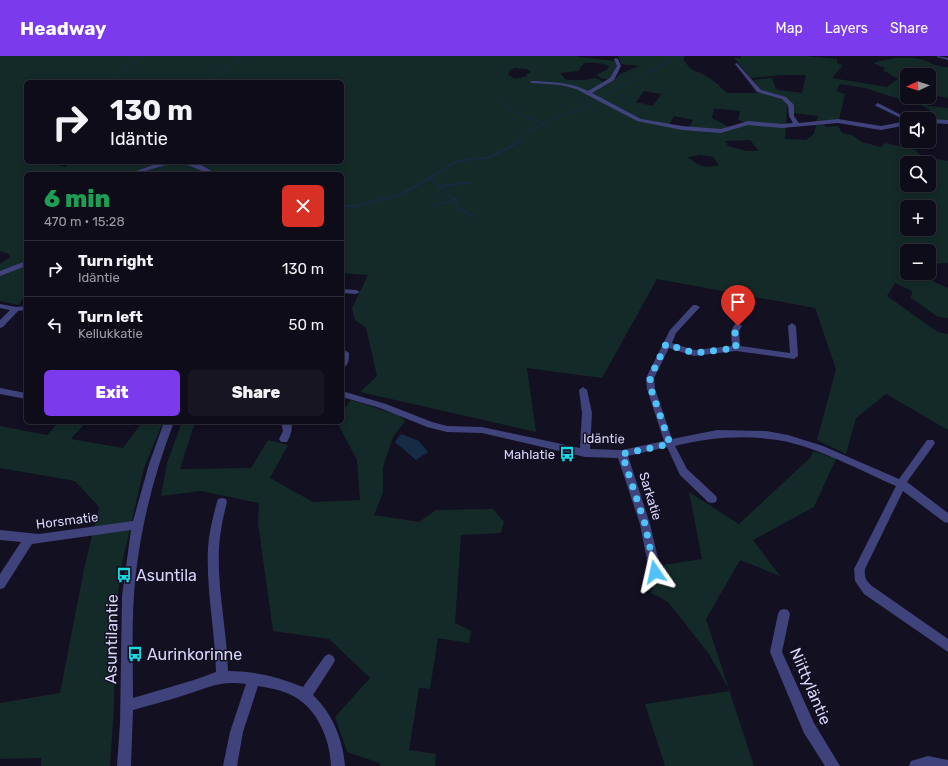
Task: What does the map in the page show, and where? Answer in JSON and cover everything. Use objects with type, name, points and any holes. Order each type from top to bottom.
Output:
[{"type":"street","points":[[939,56],[948,59]]},
{"type":"street","points":[[589,92],[612,79],[619,66],[616,59]]},
{"type":"street","points":[[737,64],[759,91],[784,98],[791,105],[790,111],[793,121],[798,125]]},
{"type":"street","points":[[532,82],[561,84],[589,92],[611,106],[639,120],[682,128],[721,130],[748,123],[782,126],[838,121],[881,128],[900,124]]},
{"type":"street","points":[[878,106],[900,118]]},
{"type":"street","points":[[936,121],[948,122]]},
{"type":"street","points":[[137,172],[164,164]]},
{"type":"street","points":[[192,164],[208,172]]},
{"type":"street","points":[[0,274],[24,264]]},
{"type":"street","points":[[344,291],[356,292]]},
{"type":"street","points":[[0,306],[16,309],[24,308]]},
{"type":"street","points":[[696,307],[673,332],[650,378],[651,389],[670,444],[683,472],[712,499]]},
{"type":"street","points":[[0,325],[16,309]]},
{"type":"street","points":[[736,348],[735,332],[738,326]]},
{"type":"street","points":[[666,344],[694,353],[736,348],[794,356],[792,326]]},
{"type":"street","points":[[584,390],[587,413],[585,453]]},
{"type":"street","points":[[0,391],[24,396]]},
{"type":"street","name":"Idäntie","points":[[344,395],[383,406],[430,426],[447,429],[482,430],[585,453],[622,454],[716,434],[766,435],[788,439],[820,449],[902,484],[948,519]]},
{"type":"street","name":"Asuntilantie","points":[[124,766],[127,706],[128,596],[137,525],[148,481],[168,424]]},
{"type":"street","points":[[284,439],[287,433],[287,424]]},
{"type":"street","points":[[930,443],[904,479],[860,569],[859,575],[860,580],[868,590],[948,646]]},
{"type":"street","name":"Sarkatie","points":[[622,454],[645,524],[655,572]]},
{"type":"street","points":[[222,502],[214,536],[212,564],[222,677]]},
{"type":"street","name":"Horsmatie","points":[[0,535],[29,539],[137,525]]},
{"type":"street","points":[[0,584],[29,539]]},
{"type":"street","name":"Niittyläntie","points":[[784,614],[776,652],[809,728],[833,766]]},
{"type":"street","points":[[304,696],[329,660]]},
{"type":"street","points":[[127,706],[222,677],[254,679],[279,684],[304,696],[325,722],[336,750],[338,766]]},
{"type":"street","points":[[230,766],[232,745],[254,679]]},
{"type":"street","points":[[916,766],[928,763],[946,766]]},
{"type":"green space","points":[[0,56],[578,56],[615,61],[617,64],[616,69],[611,79],[604,79],[597,76],[608,69],[609,66],[596,63],[583,64],[579,71],[560,73],[566,80],[584,80],[595,78],[604,82],[590,91],[592,93],[615,79],[620,74],[639,66],[621,64],[618,56],[684,56],[684,61],[692,70],[701,73],[715,82],[727,93],[762,93],[753,80],[772,78],[775,87],[778,90],[802,93],[806,75],[781,75],[751,78],[734,58],[741,58],[741,56],[805,56],[837,59],[837,63],[843,65],[832,78],[887,87],[898,79],[883,71],[885,68],[873,63],[892,59],[912,58],[924,60],[938,66],[948,67],[948,98],[936,96],[936,68],[900,68],[900,99],[865,88],[840,84],[836,91],[845,94],[839,120],[816,122],[818,116],[794,113],[793,107],[787,107],[785,139],[806,140],[814,134],[816,125],[824,124],[826,127],[838,126],[842,133],[852,135],[862,142],[881,147],[885,143],[900,146],[900,148],[915,150],[922,156],[900,156],[900,192],[936,192],[936,159],[948,161],[948,263],[936,264],[936,244],[900,244],[900,280],[930,280],[948,288],[948,318],[938,317],[911,298],[912,291],[895,283],[887,296],[938,332],[948,334],[948,430],[886,394],[856,418],[846,454],[817,440],[836,369],[815,308],[657,279],[602,378],[527,368],[536,432],[360,392],[377,376],[366,328],[355,320],[352,308],[368,275],[344,273],[344,172],[24,172],[24,296],[19,305],[0,301],[0,264],[10,257],[9,254],[0,251]],"holes":[[[515,68],[527,69],[531,72],[527,74],[527,76],[515,79],[508,74],[510,70]],[[644,91],[661,94],[653,106],[636,102]],[[714,109],[740,111],[738,119],[744,123],[729,127],[712,118]],[[674,116],[693,120],[689,128],[669,125]],[[750,140],[759,151],[746,151],[728,146],[725,141]],[[700,155],[713,157],[719,165],[710,167],[702,166],[688,157]]]},
{"type":"green space","points":[[919,104],[928,104],[928,106],[948,108],[948,121],[936,120],[936,112],[930,112],[930,110]]},
{"type":"green space","points":[[351,400],[398,415],[405,421],[393,437],[383,467],[383,493],[374,515],[419,522],[436,510],[493,509],[504,522],[501,533],[461,535],[455,623],[471,631],[469,643],[438,638],[430,689],[419,688],[409,750],[436,754],[435,766],[380,766],[380,763],[347,752],[335,717],[370,678],[329,639],[273,631],[258,523],[259,503],[201,491],[161,496],[167,463],[181,424],[194,424],[180,469],[251,468],[268,440],[288,445],[270,478],[313,502],[360,500],[357,460],[338,424],[344,424],[344,410]]},
{"type":"green space","points":[[57,424],[84,424],[71,439],[123,448],[141,424],[162,424],[144,468],[121,568],[115,621],[114,707],[110,766],[41,766],[41,758],[0,759],[0,703],[60,693],[84,569],[99,507],[75,481],[0,468],[0,426],[47,435]]},
{"type":"green space","points":[[813,451],[836,459],[814,507],[753,540],[780,576],[740,560],[706,619],[729,689],[709,654],[668,602],[651,593],[663,565],[702,559],[689,492],[739,524],[811,457]]},
{"type":"green space","points":[[730,691],[754,766],[665,766],[645,704]]},
{"type":"water","points":[[401,434],[419,441],[428,452],[416,460],[395,442]]},
{"type":"waterway","points":[[114,80],[121,72],[143,56]]},
{"type":"waterway","points":[[233,64],[242,56]]},
{"type":"waterway","points":[[600,98],[682,56]]},
{"type":"waterway","points":[[212,79],[230,66]]},
{"type":"waterway","points":[[212,79],[217,80]]},
{"type":"waterway","points":[[505,99],[499,103],[525,117],[544,125]]},
{"type":"waterway","points":[[544,125],[552,121],[551,119],[586,107],[597,99]]},
{"type":"waterway","points":[[519,142],[529,131],[544,125]]},
{"type":"waterway","points":[[344,206],[353,206],[398,196],[458,161],[490,157],[519,142]]},
{"type":"waterway","points":[[160,172],[162,165]]},
{"type":"waterway","points":[[429,178],[455,199]]},
{"type":"waterway","points":[[439,186],[469,183]]},
{"type":"waterway","points":[[434,206],[455,199]]},
{"type":"waterway","points":[[455,199],[458,208],[474,216]]},
{"type":"place","name":"Mahlatie","points":[[567,454]]},
{"type":"place","name":"Asuntila","points":[[124,575]]},
{"type":"place","name":"Aurinkorinne","points":[[135,654]]},
{"type":"route","points":[[655,572],[645,524],[622,454],[670,444],[651,389],[650,378],[666,344],[694,353],[736,348],[735,332],[738,326]]}]
